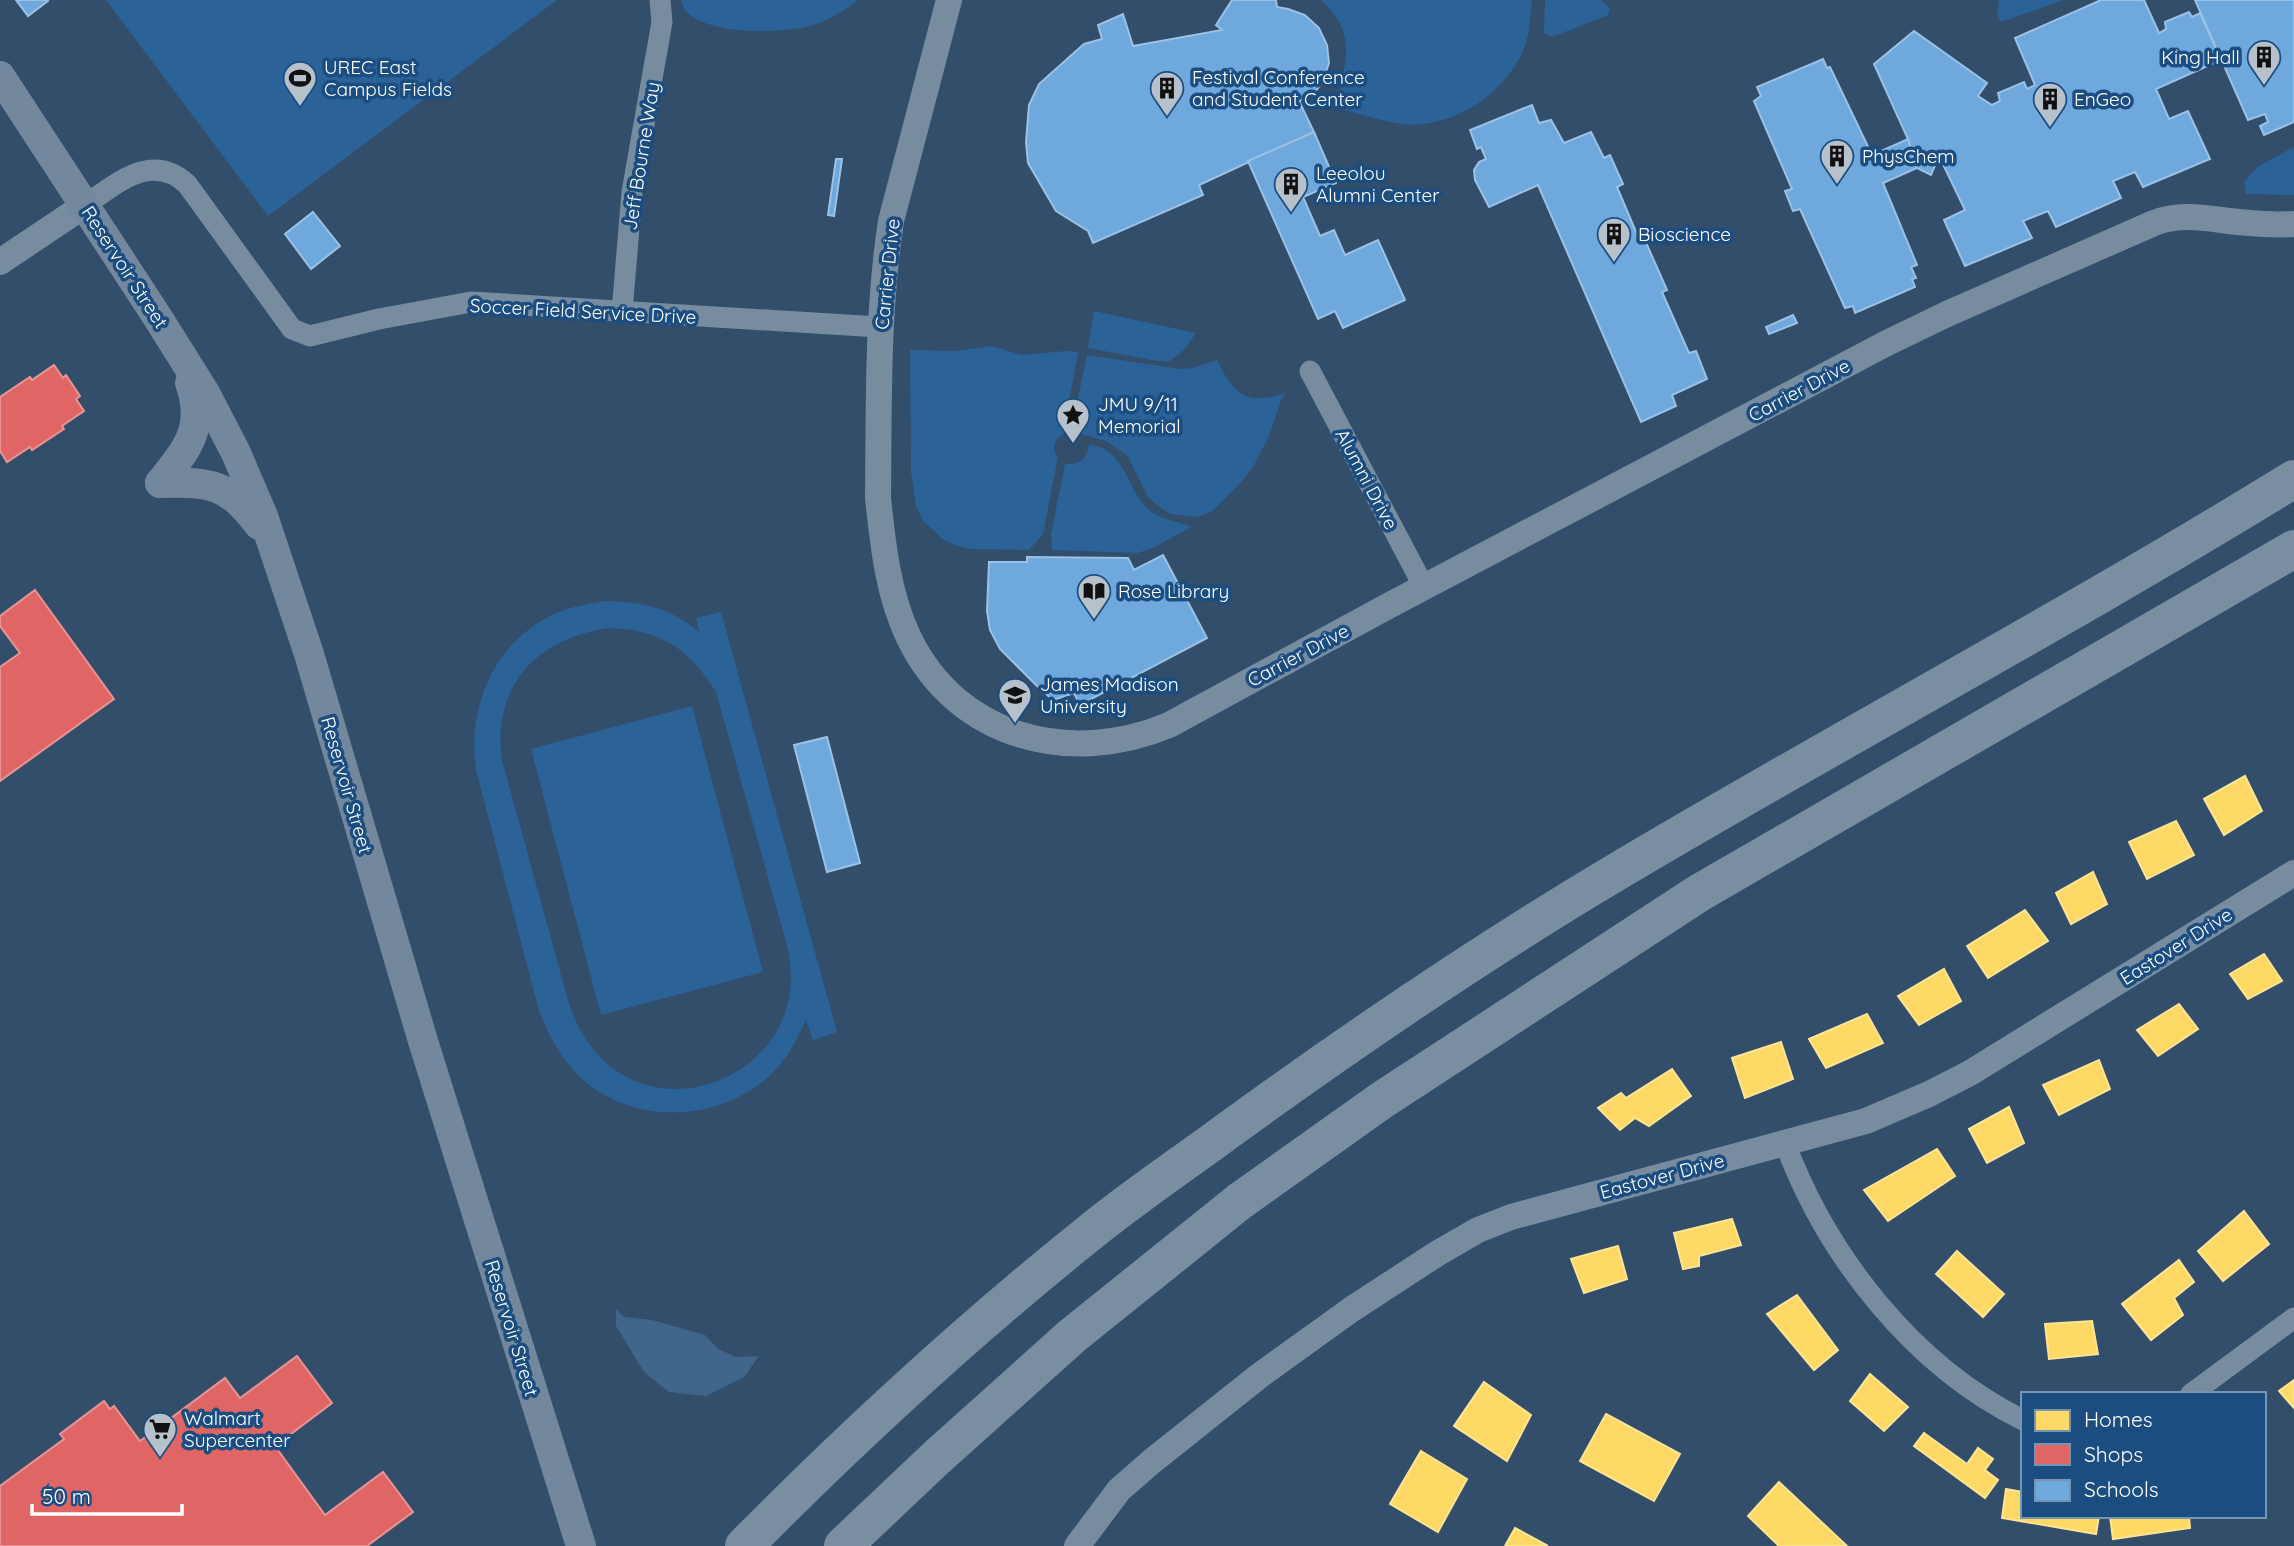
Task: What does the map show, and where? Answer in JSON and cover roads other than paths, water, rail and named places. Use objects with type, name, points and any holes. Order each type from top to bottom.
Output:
[{"type":"highway","points":[[744,1546],[905,1391],[998,1308],[1130,1201],[1382,1021],[1610,876],[2294,479]]},
{"type":"highway","points":[[843,1546],[1072,1336],[1241,1201],[1382,1100],[1699,893],[2294,549]]},
{"type":"main road","name":"Reservoir Street","points":[[0,76],[205,393],[236,453],[274,546],[317,681],[423,1041],[581,1546]]},
{"type":"main road","points":[[178,349],[196,400],[197,418],[193,437],[186,450],[160,483],[196,482],[224,490],[236,498],[274,546]]},
{"type":"street","name":"Jeff Bourne Way","points":[[622,312],[632,192],[662,22],[660,0]]},
{"type":"street","name":"Carrier Drive","points":[[949,0],[891,221],[886,254],[879,327],[878,498],[894,597],[915,650],[940,684],[968,708],[1005,729],[1045,741],[1082,745],[1106,743],[1141,736],[1169,725],[1424,587],[1907,333],[2154,223],[2190,216],[2240,222],[2294,224]]},
{"type":"street","name":"Soccer Field Service Drive","points":[[85,205],[142,171],[162,170],[178,177],[187,184],[292,329],[310,336],[379,319],[471,302],[879,327]]},
{"type":"street","points":[[0,262],[85,205]]},
{"type":"street","name":"Alumni Drive","points":[[1310,372],[1424,587]]},
{"type":"street","name":"Eastover Drive","points":[[1077,1546],[1119,1490],[1259,1376],[1352,1308],[1478,1230],[1511,1217],[1866,1121],[1929,1094],[1970,1073],[2294,873]]},
{"type":"street","points":[[1785,1143],[1805,1191],[1830,1236],[1885,1310],[1943,1367],[1986,1400],[2021,1419]]},
{"type":"street","points":[[2194,1392],[2294,1318]]},
{"type":"place","name":"King Hall","points":[[2264,87]]},
{"type":"place","name":"UREC East Campus Fields","points":[[300,108]]},
{"type":"place","name":"Festival Conference and Student Center","points":[[1167,118]]},
{"type":"place","name":"EnGeo","points":[[2050,129]]},
{"type":"place","name":"PhysChem","points":[[1837,186]]},
{"type":"place","name":"Leeolou Alumni Center","points":[[1291,214]]},
{"type":"place","name":"Bioscience","points":[[1614,264]]},
{"type":"place","name":"JMU 9/11 Memorial","points":[[1073,445]]},
{"type":"place","name":"Rose Library","points":[[1094,621]]},
{"type":"place","name":"James Madison University","points":[[1015,725]]},
{"type":"place","name":"Walmart Supercenter","points":[[160,1459]]}]
